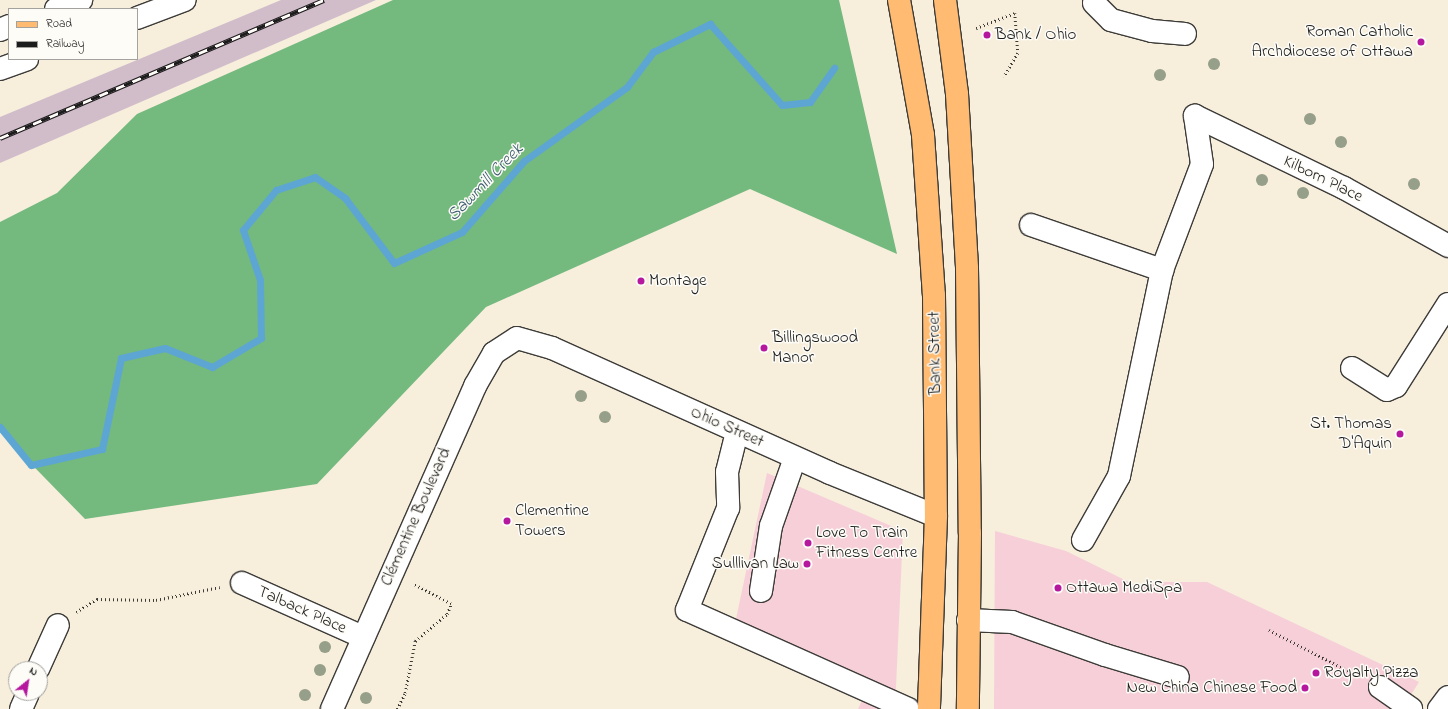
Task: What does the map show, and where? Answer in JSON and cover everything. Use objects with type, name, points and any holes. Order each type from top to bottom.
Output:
[{"type":"main road","name":"Bank Street","points":[[899,0],[922,128],[930,209],[935,341],[936,516],[929,709]]},
{"type":"main road","name":"Bank Street","points":[[944,0],[957,94],[967,268],[968,709]]},
{"type":"street","points":[[59,8],[81,0]]},
{"type":"street","points":[[138,18],[185,0]]},
{"type":"street","points":[[1094,3],[1111,20],[1152,31],[1185,34]]},
{"type":"street","points":[[0,69],[24,60]]},
{"type":"street","name":"Kilborn Place","points":[[1162,270],[1202,164],[1195,116],[1344,188],[1448,246]]},
{"type":"street","points":[[1031,225],[1162,270],[1119,476],[1083,540]]},
{"type":"street","points":[[1352,368],[1387,390],[1396,386],[1448,304]]},
{"type":"street","name":"Ohio Street","points":[[517,338],[552,348],[795,458],[936,516]]},
{"type":"street","name":"Clémentine Boulevard","points":[[332,709],[474,386],[494,353],[517,338]]},
{"type":"street","points":[[737,432],[727,472],[728,508],[687,610],[908,709]]},
{"type":"street","points":[[760,591],[771,526],[795,458]]},
{"type":"street","name":"Talback Place","points":[[242,583],[363,637]]},
{"type":"street","points":[[968,620],[1012,622],[1105,655],[1178,677]]},
{"type":"street","points":[[42,661],[58,625]]},
{"type":"street","points":[[1380,687],[1411,709]]},
{"type":"street","points":[[1439,709],[1448,697]]},
{"type":"path","points":[[976,28],[1015,13],[1018,53],[1004,77]]},
{"type":"path","points":[[392,573],[451,604],[447,614],[415,641],[405,693],[396,709]]},
{"type":"path","points":[[58,625],[97,599],[156,600],[242,583]]},
{"type":"path","points":[[1269,630],[1380,687]]},
{"type":"shaded area","points":[[281,0],[376,0],[0,163],[0,117]]},
{"type":"shaded area","points":[[767,473],[903,531],[895,709],[858,709],[871,682],[736,619]]},
{"type":"shaded area","points":[[995,531],[1066,551],[1139,587],[1162,582],[1207,582],[1419,682],[1402,709],[994,709]]},
{"type":"green space","points":[[393,0],[839,0],[897,254],[750,189],[486,307],[317,484],[85,519],[0,432],[0,222],[57,193],[137,114]]},
{"type":"waterway","name":"Sawmill Creek","points":[[0,427],[31,465],[102,449],[121,358],[165,348],[212,367],[261,338],[260,280],[243,230],[276,190],[315,177],[345,198],[394,263],[462,232],[524,161],[627,87],[653,52],[710,24],[782,105],[810,102],[834,68]]},
{"type":"railway","points":[[0,138],[324,0]]},
{"type":"place","name":"Bank / Ohio","points":[[987,35]]},
{"type":"place","name":"Roman Catholic Archdiocese of Ottawa","points":[[1421,42]]},
{"type":"place","name":"Montage","points":[[641,281]]},
{"type":"place","name":"Billingswood Manor","points":[[764,348]]},
{"type":"place","name":"St. Thomas D'Aquin","points":[[1400,434]]},
{"type":"place","name":"Clementine Towers","points":[[507,521]]},
{"type":"place","name":"Love To Train Fitness Centre","points":[[808,543]]},
{"type":"place","name":"Sulllivan Law","points":[[807,564]]},
{"type":"place","name":"Ottawa MediSpa","points":[[1058,588]]},
{"type":"place","name":"Royalty Pizza","points":[[1316,673]]},
{"type":"place","name":"New China Chinese Food","points":[[1305,688]]}]
